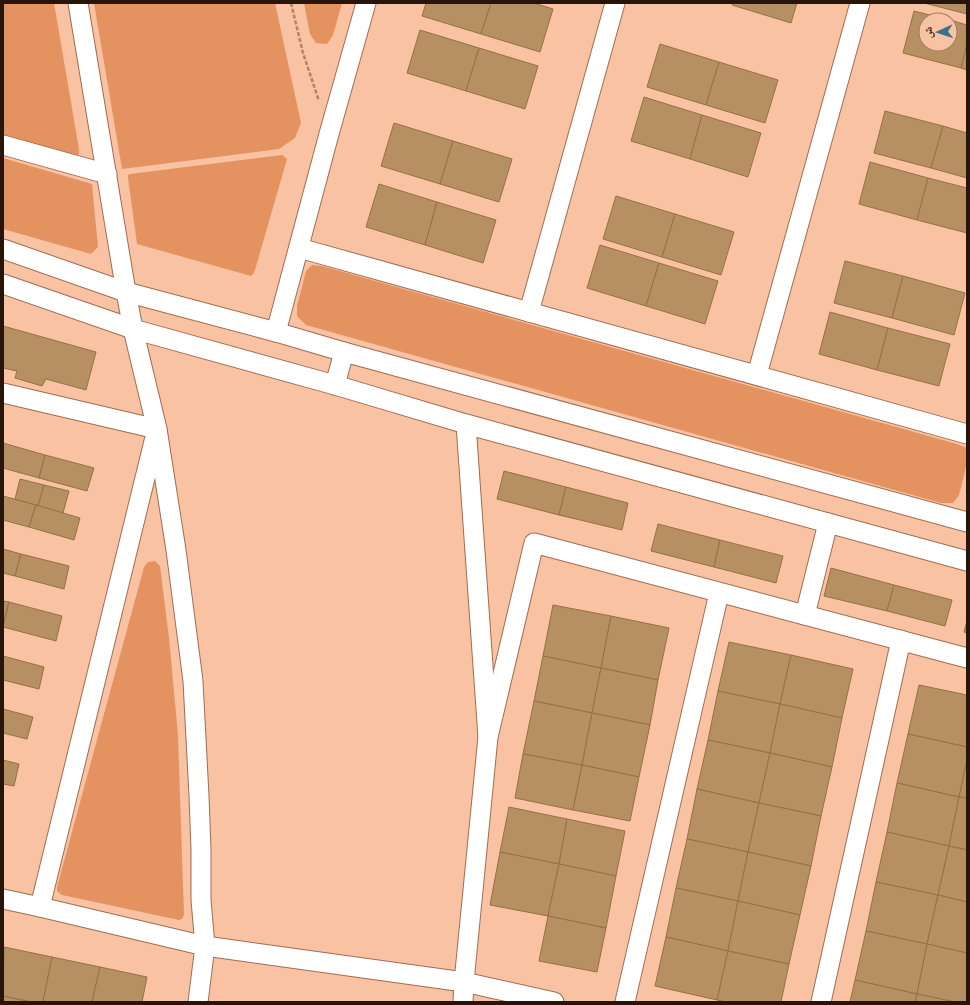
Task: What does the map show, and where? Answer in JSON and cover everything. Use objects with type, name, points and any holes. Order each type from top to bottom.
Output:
[{"type":"street","points":[[78,3],[126,292],[133,329],[157,429],[176,550],[193,681],[199,789],[201,900],[205,946],[198,1002]]},
{"type":"street","points":[[276,332],[366,3]]},
{"type":"street","points":[[529,312],[615,3]]},
{"type":"street","points":[[757,375],[860,3]]},
{"type":"street","points":[[3,145],[107,174]]},
{"type":"street","points":[[299,248],[967,434]]},
{"type":"street","points":[[3,249],[126,292],[276,332],[344,352],[965,516]]},
{"type":"street","points":[[3,284],[133,329],[466,424],[967,562]]},
{"type":"street","points":[[335,386],[344,352]]},
{"type":"street","points":[[3,393],[157,429]]},
{"type":"street","points":[[466,424],[488,737]]},
{"type":"street","points":[[40,907],[157,429]]},
{"type":"street","points":[[805,616],[828,523]]},
{"type":"street","points":[[463,1002],[488,737],[534,543],[967,658]]},
{"type":"street","points":[[625,1002],[719,592]]},
{"type":"street","points":[[821,1002],[901,640]]},
{"type":"street","points":[[3,899],[205,946],[464,982],[554,1002]]},
{"type":"path","points":[[291,3],[303,53],[320,104]]},
{"type":"shaded area","points":[[3,3],[54,3],[79,149],[79,154],[75,157],[3,139]]},
{"type":"shaded area","points":[[94,3],[275,3],[301,123],[295,138],[279,149],[122,169]]},
{"type":"shaded area","points":[[304,3],[342,3],[333,35],[327,44],[316,43],[310,34]]},
{"type":"shaded area","points":[[282,155],[287,159],[255,270],[251,276],[137,244],[128,175]]},
{"type":"shaded area","points":[[3,158],[92,184],[98,247],[91,254],[3,229]]},
{"type":"shaded area","points":[[312,265],[322,266],[957,444],[967,448],[967,463],[959,495],[953,503],[941,503],[306,325],[297,316],[297,306],[306,271]]},
{"type":"shaded area","points":[[155,561],[160,566],[169,638],[178,735],[184,915],[182,919],[179,920],[62,895],[57,891],[144,567],[148,562]]},
{"type":"building","points":[[426,3],[491,3],[481,34],[422,16]]},
{"type":"building","points":[[491,3],[534,3],[553,9],[540,52],[481,34]]},
{"type":"building","points":[[733,3],[797,3],[791,23],[732,5]]},
{"type":"building","points":[[924,3],[967,3],[967,14]]},
{"type":"building","points":[[914,11],[918,12],[918,52],[958,52],[958,22],[967,25],[967,44],[961,68],[903,53]]},
{"type":"building","points":[[420,30],[479,48],[466,91],[407,73]]},
{"type":"building","points":[[660,44],[719,62],[706,105],[647,87]]},
{"type":"building","points":[[967,44],[967,70],[961,68]]},
{"type":"building","points":[[479,48],[538,66],[525,109],[466,91]]},
{"type":"building","points":[[719,62],[778,80],[765,123],[706,105]]},
{"type":"building","points":[[644,97],[702,115],[690,159],[631,141]]},
{"type":"building","points":[[885,111],[943,126],[931,168],[874,153]]},
{"type":"building","points":[[702,115],[761,133],[748,177],[690,159]]},
{"type":"building","points":[[394,123],[453,141],[440,184],[381,166]]},
{"type":"building","points":[[943,126],[967,133],[967,178],[931,168]]},
{"type":"building","points":[[453,141],[512,159],[499,202],[440,184]]},
{"type":"building","points":[[870,162],[928,178],[917,220],[859,204]]},
{"type":"building","points":[[928,178],[967,188],[967,233],[917,220]]},
{"type":"building","points":[[379,184],[437,202],[425,245],[366,227]]},
{"type":"building","points":[[616,196],[675,214],[662,257],[603,239]]},
{"type":"building","points":[[437,202],[496,220],[483,263],[425,245]]},
{"type":"building","points":[[675,214],[734,232],[721,275],[662,257]]},
{"type":"building","points":[[600,245],[659,263],[646,306],[587,288]]},
{"type":"building","points":[[845,261],[903,276],[892,318],[834,303]]},
{"type":"building","points":[[659,263],[718,281],[705,324],[646,306]]},
{"type":"building","points":[[903,276],[965,293],[954,335],[892,318]]},
{"type":"building","points":[[830,312],[888,328],[877,370],[819,354]]},
{"type":"building","points":[[3,326],[96,352],[86,390],[46,379],[42,386],[15,378],[17,371],[3,368]]},
{"type":"building","points":[[888,328],[950,344],[939,386],[877,370]]},
{"type":"building","points":[[3,443],[45,455],[39,478],[3,468]]},
{"type":"building","points":[[45,455],[94,468],[87,491],[39,478]]},
{"type":"building","points":[[504,471],[566,487],[559,515],[497,499]]},
{"type":"building","points":[[20,479],[44,485],[38,506],[15,499]]},
{"type":"building","points":[[44,485],[69,491],[63,513],[38,506]]},
{"type":"building","points":[[566,487],[628,503],[622,530],[559,515]]},
{"type":"building","points":[[3,496],[36,505],[29,527],[3,520]]},
{"type":"building","points":[[36,505],[80,518],[74,540],[29,527]]},
{"type":"building","points":[[658,524],[720,540],[714,567],[651,551]]},
{"type":"building","points":[[720,540],[783,556],[776,583],[714,567]]},
{"type":"building","points":[[3,549],[21,554],[15,576],[3,573]]},
{"type":"building","points":[[21,554],[69,566],[64,589],[15,576]]},
{"type":"building","points":[[831,568],[894,585],[887,611],[824,596]]},
{"type":"building","points":[[894,585],[952,600],[945,626],[887,611]]},
{"type":"building","points":[[3,601],[9,602],[3,625]]},
{"type":"building","points":[[9,602],[62,616],[56,641],[3,627]]},
{"type":"building","points":[[553,605],[611,616],[601,668],[543,656]]},
{"type":"building","points":[[611,616],[669,628],[658,680],[601,668]]},
{"type":"building","points":[[967,621],[967,633],[964,632]]},
{"type":"building","points":[[729,642],[791,655],[780,704],[718,691]]},
{"type":"building","points":[[791,655],[853,669],[842,718],[780,704]]},
{"type":"building","points":[[3,656],[44,667],[39,689],[3,680]]},
{"type":"building","points":[[543,656],[601,668],[592,713],[534,701]]},
{"type":"building","points":[[601,668],[658,680],[650,725],[592,713]]},
{"type":"building","points":[[919,685],[967,695],[967,747],[908,734]]},
{"type":"building","points":[[718,691],[780,704],[770,753],[708,740]]},
{"type":"building","points":[[534,701],[592,713],[582,765],[523,754]]},
{"type":"building","points":[[780,704],[842,718],[832,767],[770,753]]},
{"type":"building","points":[[3,709],[33,717],[27,739],[3,733]]},
{"type":"building","points":[[592,713],[650,725],[639,777],[582,765]]},
{"type":"building","points":[[908,734],[967,747],[967,760],[959,797],[897,783]]},
{"type":"building","points":[[708,740],[770,753],[759,803],[697,789]]},
{"type":"building","points":[[770,753],[832,767],[821,816],[759,803]]},
{"type":"building","points":[[523,754],[582,765],[573,810],[515,798]]},
{"type":"building","points":[[3,760],[19,764],[14,786],[3,784]]},
{"type":"building","points":[[967,760],[967,798],[959,797]]},
{"type":"building","points":[[582,765],[639,777],[630,821],[573,810]]},
{"type":"building","points":[[897,783],[959,797],[949,846],[887,832]]},
{"type":"building","points":[[697,789],[759,803],[748,852],[687,839]]},
{"type":"building","points":[[959,797],[967,798],[967,850],[949,846]]},
{"type":"building","points":[[759,803],[821,816],[811,866],[748,852]]},
{"type":"building","points":[[509,807],[567,819],[559,864],[500,852]]},
{"type":"building","points":[[567,819],[625,831],[616,876],[559,864]]},
{"type":"building","points":[[887,832],[949,846],[938,895],[876,882]]},
{"type":"building","points":[[687,839],[748,852],[738,901],[676,888]]},
{"type":"building","points":[[949,846],[967,850],[967,902],[938,895]]},
{"type":"building","points":[[500,852],[559,864],[548,916],[490,905]]},
{"type":"building","points":[[748,852],[811,866],[800,915],[738,901]]},
{"type":"building","points":[[559,864],[616,876],[606,928],[548,916]]},
{"type":"building","points":[[876,882],[938,895],[927,944],[866,931]]},
{"type":"building","points":[[676,888],[738,901],[728,951],[666,937]]},
{"type":"building","points":[[938,895],[967,902],[967,953],[927,944]]},
{"type":"building","points":[[738,901],[800,915],[789,964],[728,951]]},
{"type":"building","points":[[548,916],[606,928],[597,972],[539,961]]},
{"type":"building","points":[[866,931],[927,944],[917,994],[855,980]]},
{"type":"building","points":[[666,937],[728,951],[717,1000],[655,986]]},
{"type":"building","points":[[927,944],[967,953],[967,1002],[955,1002],[917,994]]},
{"type":"building","points":[[4,947],[52,957],[43,1002],[31,1002],[3,996]]},
{"type":"building","points":[[728,951],[789,964],[781,1002],[727,1002],[717,1000]]},
{"type":"building","points":[[52,957],[100,967],[92,1002],[43,1002]]},
{"type":"building","points":[[100,967],[147,977],[142,1002],[92,1002]]},
{"type":"building","points":[[855,980],[917,994],[915,1002],[850,1002]]},
{"type":"building","points":[[917,994],[955,1002],[915,1002]]},
{"type":"building","points":[[3,996],[31,1002],[3,1002]]}]
